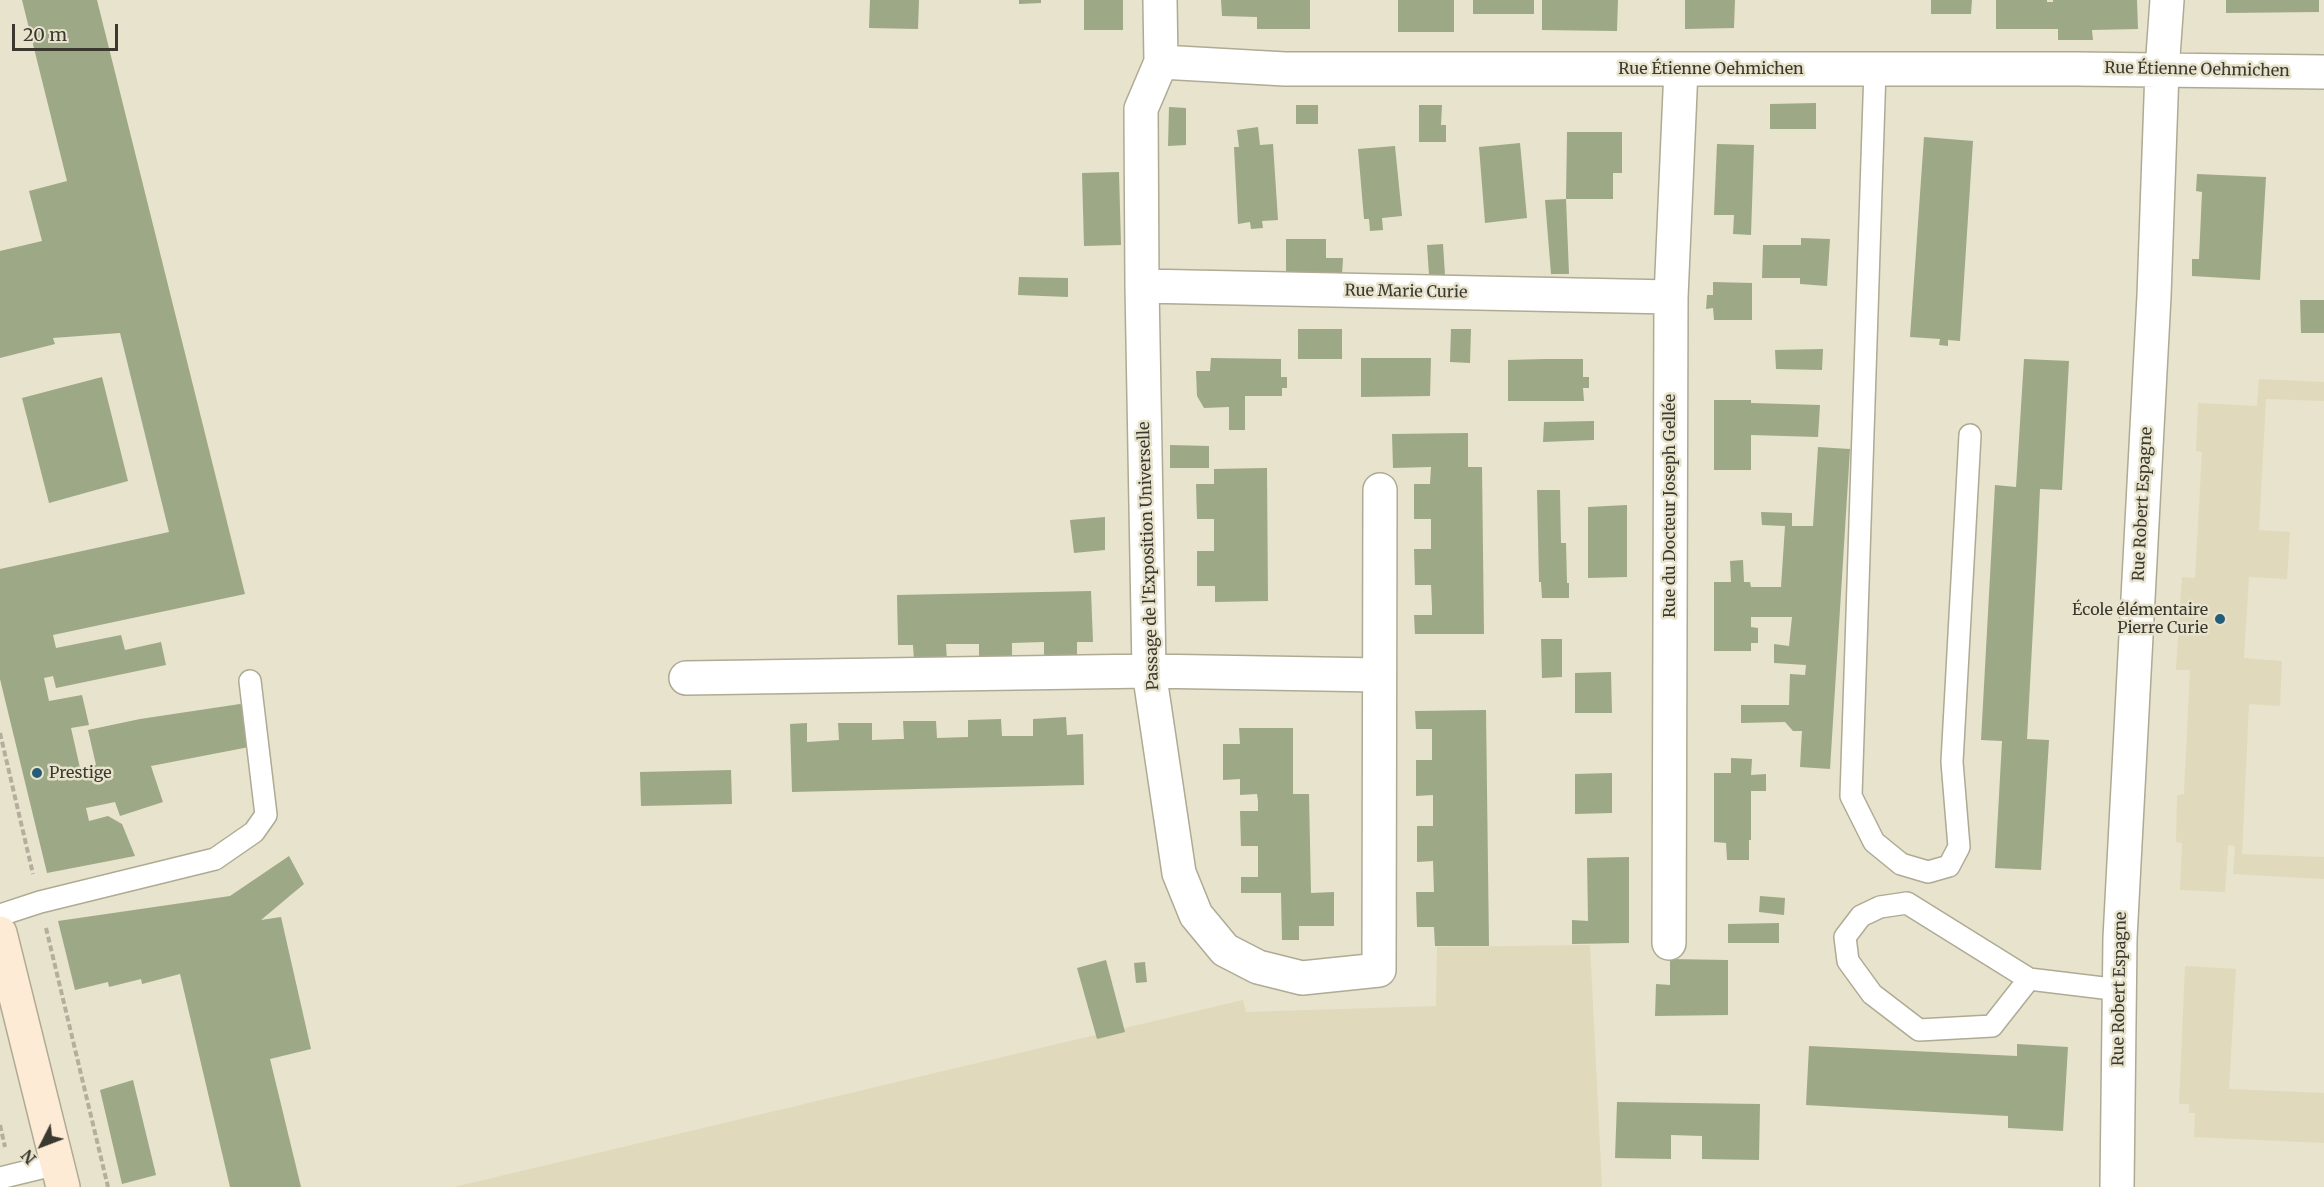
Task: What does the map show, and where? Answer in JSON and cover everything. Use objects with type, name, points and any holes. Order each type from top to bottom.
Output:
[{"type":"main road","points":[[0,933],[60,1175]]},
{"type":"street","points":[[1160,0],[1161,63]]},
{"type":"street","name":"Rue Robert Espagne","points":[[2117,1187],[2120,938],[2154,296],[2162,70],[2167,0]]},
{"type":"street","name":"Rue Étienne Oehmichen","points":[[1161,63],[1285,69],[2324,72]]},
{"type":"street","name":"Passage de l'Exposition Universelle","points":[[1161,63],[1141,109],[1149,671],[1179,873],[1196,915],[1225,950],[1257,967],[1302,978],[1379,970],[1379,675]]},
{"type":"street","name":"Rue du Docteur Joseph Gellée","points":[[1668,943],[1671,297],[1681,69]]},
{"type":"street","name":"Rue Marie Curie","points":[[1142,286],[1671,297]]},
{"type":"street","points":[[686,678],[1149,671],[1379,675],[1380,490]]},
{"type":"lane","points":[[1875,69],[1851,796],[1874,842],[1901,864],[1928,872],[1949,866],[1959,847],[1952,762],[1970,435]]},
{"type":"lane","points":[[0,915],[40,902],[215,859],[254,832],[266,815],[250,681]]},
{"type":"lane","points":[[2029,979],[1992,1026],[1919,1030],[1872,994],[1848,961],[1845,937],[1861,916],[1880,907],[1907,903],[2029,979],[2120,990]]},
{"type":"lane","points":[[0,1178],[60,1175]]},
{"type":"path","points":[[0,733],[108,1187]]},
{"type":"shaded area","name":"École élémentaire Pierre Curie","points":[[2259,379],[2324,382],[2324,401],[2266,399],[2259,530],[2290,532],[2287,579],[2249,577],[2244,658],[2282,661],[2280,706],[2249,704],[2242,854],[2324,857],[2324,879],[2233,874],[2235,846],[2228,845],[2225,892],[2180,890],[2182,843],[2176,842],[2177,795],[2184,794],[2190,670],[2176,670],[2182,577],[2195,578],[2202,452],[2196,451],[2198,403],[2257,406]]},
{"type":"shaded area","points":[[1590,945],[1602,1187],[454,1187],[1243,1000],[1246,1012],[1436,1006],[1437,947]]},
{"type":"shaded area","points":[[2185,966],[2236,969],[2229,1089],[2324,1093],[2324,1143],[2194,1137],[2195,1113],[2189,1113],[2189,1104],[2179,1104]]},
{"type":"building","points":[[22,0],[97,0],[245,594],[53,635],[56,648],[121,635],[125,650],[161,642],[166,665],[56,688],[53,676],[44,678],[49,701],[82,695],[89,725],[71,728],[80,768],[96,765],[88,730],[140,719],[240,704],[249,747],[151,766],[163,802],[120,816],[115,802],[86,808],[89,821],[108,816],[122,824],[135,856],[47,873],[0,679],[0,569],[169,532],[120,333],[53,338],[55,344],[0,358],[0,251],[42,241],[29,191],[67,181]]},
{"type":"building","points":[[870,0],[919,0],[918,29],[869,28]]},
{"type":"building","points":[[1019,0],[1041,0],[1041,3],[1019,4]]},
{"type":"building","points":[[1084,0],[1123,0],[1123,30],[1084,30]]},
{"type":"building","points":[[1221,0],[1310,0],[1310,29],[1257,29],[1257,17],[1222,16]]},
{"type":"building","points":[[1398,0],[1454,0],[1454,32],[1398,32]]},
{"type":"building","points":[[1473,0],[1534,0],[1534,14],[1473,14]]},
{"type":"building","points":[[1542,0],[1618,0],[1617,31],[1542,30]]},
{"type":"building","points":[[1685,0],[1735,0],[1734,28],[1685,29]]},
{"type":"building","points":[[1931,0],[1972,0],[1971,14],[1931,14]]},
{"type":"building","points":[[1996,0],[2053,2],[2053,0],[2137,0],[2138,29],[2092,30],[2093,40],[2058,40],[2058,29],[1996,29]]},
{"type":"building","points":[[2226,0],[2319,0],[2319,12],[2226,13]]},
{"type":"building","points":[[1816,103],[1816,129],[1770,129],[1770,104]]},
{"type":"building","points":[[1296,105],[1318,105],[1318,124],[1296,124]]},
{"type":"building","points":[[1419,105],[1442,105],[1441,125],[1446,125],[1446,142],[1419,142]]},
{"type":"building","points":[[1169,107],[1186,108],[1186,145],[1168,146]]},
{"type":"building","points":[[1258,127],[1260,145],[1273,144],[1278,220],[1262,221],[1263,228],[1251,229],[1250,222],[1238,224],[1234,147],[1239,147],[1237,130]]},
{"type":"building","points":[[1567,132],[1622,132],[1622,173],[1613,173],[1613,199],[1566,199]]},
{"type":"building","points":[[1924,137],[1973,141],[1960,341],[1948,340],[1948,346],[1939,345],[1940,339],[1910,337]]},
{"type":"building","points":[[1520,143],[1527,218],[1485,223],[1479,147]]},
{"type":"building","points":[[1717,144],[1754,145],[1751,235],[1733,234],[1734,215],[1714,215]]},
{"type":"building","points":[[1395,146],[1402,216],[1382,218],[1383,230],[1370,231],[1369,219],[1364,219],[1358,149]]},
{"type":"building","points":[[1119,172],[1121,245],[1084,246],[1082,173]]},
{"type":"building","points":[[2197,174],[2266,177],[2260,280],[2192,276],[2192,259],[2199,259],[2202,192],[2196,191]]},
{"type":"building","points":[[1566,199],[1569,274],[1551,274],[1545,200]]},
{"type":"building","points":[[1801,238],[1830,239],[1827,286],[1800,284],[1800,278],[1762,278],[1763,245],[1801,245]]},
{"type":"building","points":[[1286,239],[1326,239],[1326,258],[1343,258],[1342,275],[1286,276]]},
{"type":"building","points":[[1443,244],[1445,275],[1429,275],[1427,245]]},
{"type":"building","points":[[1019,277],[1068,278],[1068,297],[1018,295]]},
{"type":"building","points":[[1713,282],[1752,283],[1752,320],[1714,320],[1713,308],[1706,309],[1707,295],[1713,295]]},
{"type":"building","points":[[2300,300],[2324,300],[2324,333],[2301,333]]},
{"type":"building","points":[[1298,329],[1342,329],[1342,359],[1298,359]]},
{"type":"building","points":[[1451,329],[1471,329],[1470,363],[1450,362]]},
{"type":"building","points":[[1823,349],[1822,370],[1776,369],[1775,350]]},
{"type":"building","points":[[1211,358],[1281,359],[1281,377],[1287,377],[1287,388],[1282,388],[1282,396],[1245,396],[1245,430],[1229,430],[1229,407],[1204,408],[1197,396],[1196,371],[1210,371]]},
{"type":"building","points":[[1361,358],[1431,358],[1430,396],[1361,397]]},
{"type":"building","points":[[1583,359],[1583,377],[1589,377],[1589,388],[1583,388],[1584,401],[1508,401],[1508,360]]},
{"type":"building","points":[[2024,359],[2069,361],[2062,490],[2040,489],[2027,739],[2049,740],[2041,870],[1995,868],[2002,741],[1981,740],[1995,485],[2016,487]]},
{"type":"building","points":[[102,377],[128,481],[49,503],[22,398]]},
{"type":"building","points":[[1714,400],[1820,405],[1818,437],[1751,435],[1751,470],[1714,470]]},
{"type":"building","points":[[1594,421],[1594,440],[1543,442],[1544,422]]},
{"type":"building","points":[[1468,433],[1468,467],[1482,467],[1484,634],[1415,634],[1414,615],[1432,615],[1432,607],[1431,585],[1415,585],[1414,549],[1431,549],[1431,519],[1414,519],[1414,484],[1430,484],[1431,467],[1393,468],[1392,434]]},
{"type":"building","points":[[1170,445],[1209,446],[1209,468],[1170,468]]},
{"type":"building","points":[[1818,447],[1850,449],[1830,769],[1800,767],[1802,731],[1793,731],[1785,722],[1741,723],[1741,705],[1789,705],[1790,674],[1805,675],[1806,665],[1774,663],[1774,644],[1789,646],[1792,617],[1751,617],[1751,627],[1758,628],[1758,643],[1751,643],[1751,651],[1714,651],[1714,582],[1731,582],[1730,561],[1743,560],[1744,582],[1750,582],[1751,587],[1781,587],[1785,526],[1762,525],[1761,512],[1792,513],[1792,526],[1813,526]]},
{"type":"building","points":[[1267,468],[1268,601],[1215,602],[1215,586],[1197,586],[1197,551],[1214,551],[1214,519],[1197,519],[1196,484],[1214,484],[1214,469]]},
{"type":"building","points":[[1537,490],[1560,490],[1561,543],[1566,543],[1569,598],[1542,598],[1541,582],[1539,582]]},
{"type":"building","points":[[1627,505],[1627,577],[1588,578],[1588,507]]},
{"type":"building","points":[[1105,517],[1105,550],[1074,553],[1070,520]]},
{"type":"building","points":[[1091,591],[1093,642],[1077,642],[1077,658],[1044,659],[1044,642],[1012,643],[1012,660],[979,660],[979,644],[946,644],[947,661],[914,661],[913,645],[898,645],[897,595]]},
{"type":"building","points":[[1541,639],[1562,639],[1562,677],[1542,678]]},
{"type":"building","points":[[1611,672],[1612,713],[1575,713],[1575,673]]},
{"type":"building","points":[[1486,710],[1489,946],[1435,946],[1434,927],[1417,927],[1416,892],[1434,892],[1433,861],[1417,862],[1417,826],[1433,826],[1433,795],[1416,796],[1416,760],[1432,760],[1432,729],[1416,729],[1415,711]]},
{"type":"building","points":[[1066,717],[1067,735],[1083,734],[1084,785],[792,792],[790,724],[807,723],[807,742],[839,740],[838,723],[872,723],[872,740],[904,739],[903,721],[936,721],[937,738],[968,737],[968,720],[1001,719],[1002,736],[1033,736],[1033,719]]},
{"type":"building","points":[[1239,728],[1293,728],[1293,794],[1309,794],[1311,893],[1334,892],[1334,926],[1299,926],[1299,940],[1282,940],[1281,893],[1241,893],[1241,877],[1258,877],[1258,846],[1241,846],[1240,811],[1258,811],[1258,801],[1257,794],[1240,795],[1240,779],[1223,780],[1223,744],[1240,744]]},
{"type":"building","points":[[1731,758],[1752,759],[1751,775],[1766,774],[1766,791],[1751,791],[1749,860],[1727,860],[1726,843],[1714,842],[1714,773],[1731,773]]},
{"type":"building","points":[[731,770],[732,804],[641,806],[640,772]]},
{"type":"building","points":[[1612,773],[1612,813],[1575,814],[1575,774]]},
{"type":"building","points":[[289,856],[304,884],[261,920],[281,917],[311,1049],[270,1059],[301,1187],[230,1187],[180,974],[142,984],[141,979],[109,987],[108,982],[75,990],[58,921],[230,896]]},
{"type":"building","points":[[1629,857],[1629,943],[1572,944],[1572,920],[1588,921],[1587,858]]},
{"type":"building","points":[[1760,896],[1785,898],[1784,915],[1759,912]]},
{"type":"building","points":[[1779,923],[1779,943],[1728,943],[1728,924]]},
{"type":"building","points":[[1670,959],[1728,960],[1728,1015],[1655,1016],[1656,984],[1670,985]]},
{"type":"building","points":[[1106,960],[1125,1032],[1097,1039],[1077,968]]},
{"type":"building","points":[[1145,962],[1147,982],[1136,983],[1134,963]]},
{"type":"building","points":[[2017,1044],[2068,1047],[2063,1131],[2008,1128],[2008,1116],[1806,1105],[1809,1046],[2017,1056]]},
{"type":"building","points":[[133,1080],[156,1175],[122,1184],[100,1090]]},
{"type":"building","points":[[1617,1102],[1760,1104],[1759,1160],[1702,1159],[1702,1136],[1671,1135],[1671,1159],[1615,1158]]},
{"type":"place","name":"École élémentaire Pierre Curie","points":[[2220,619]]},
{"type":"place","name":"Prestige","points":[[37,773]]}]
